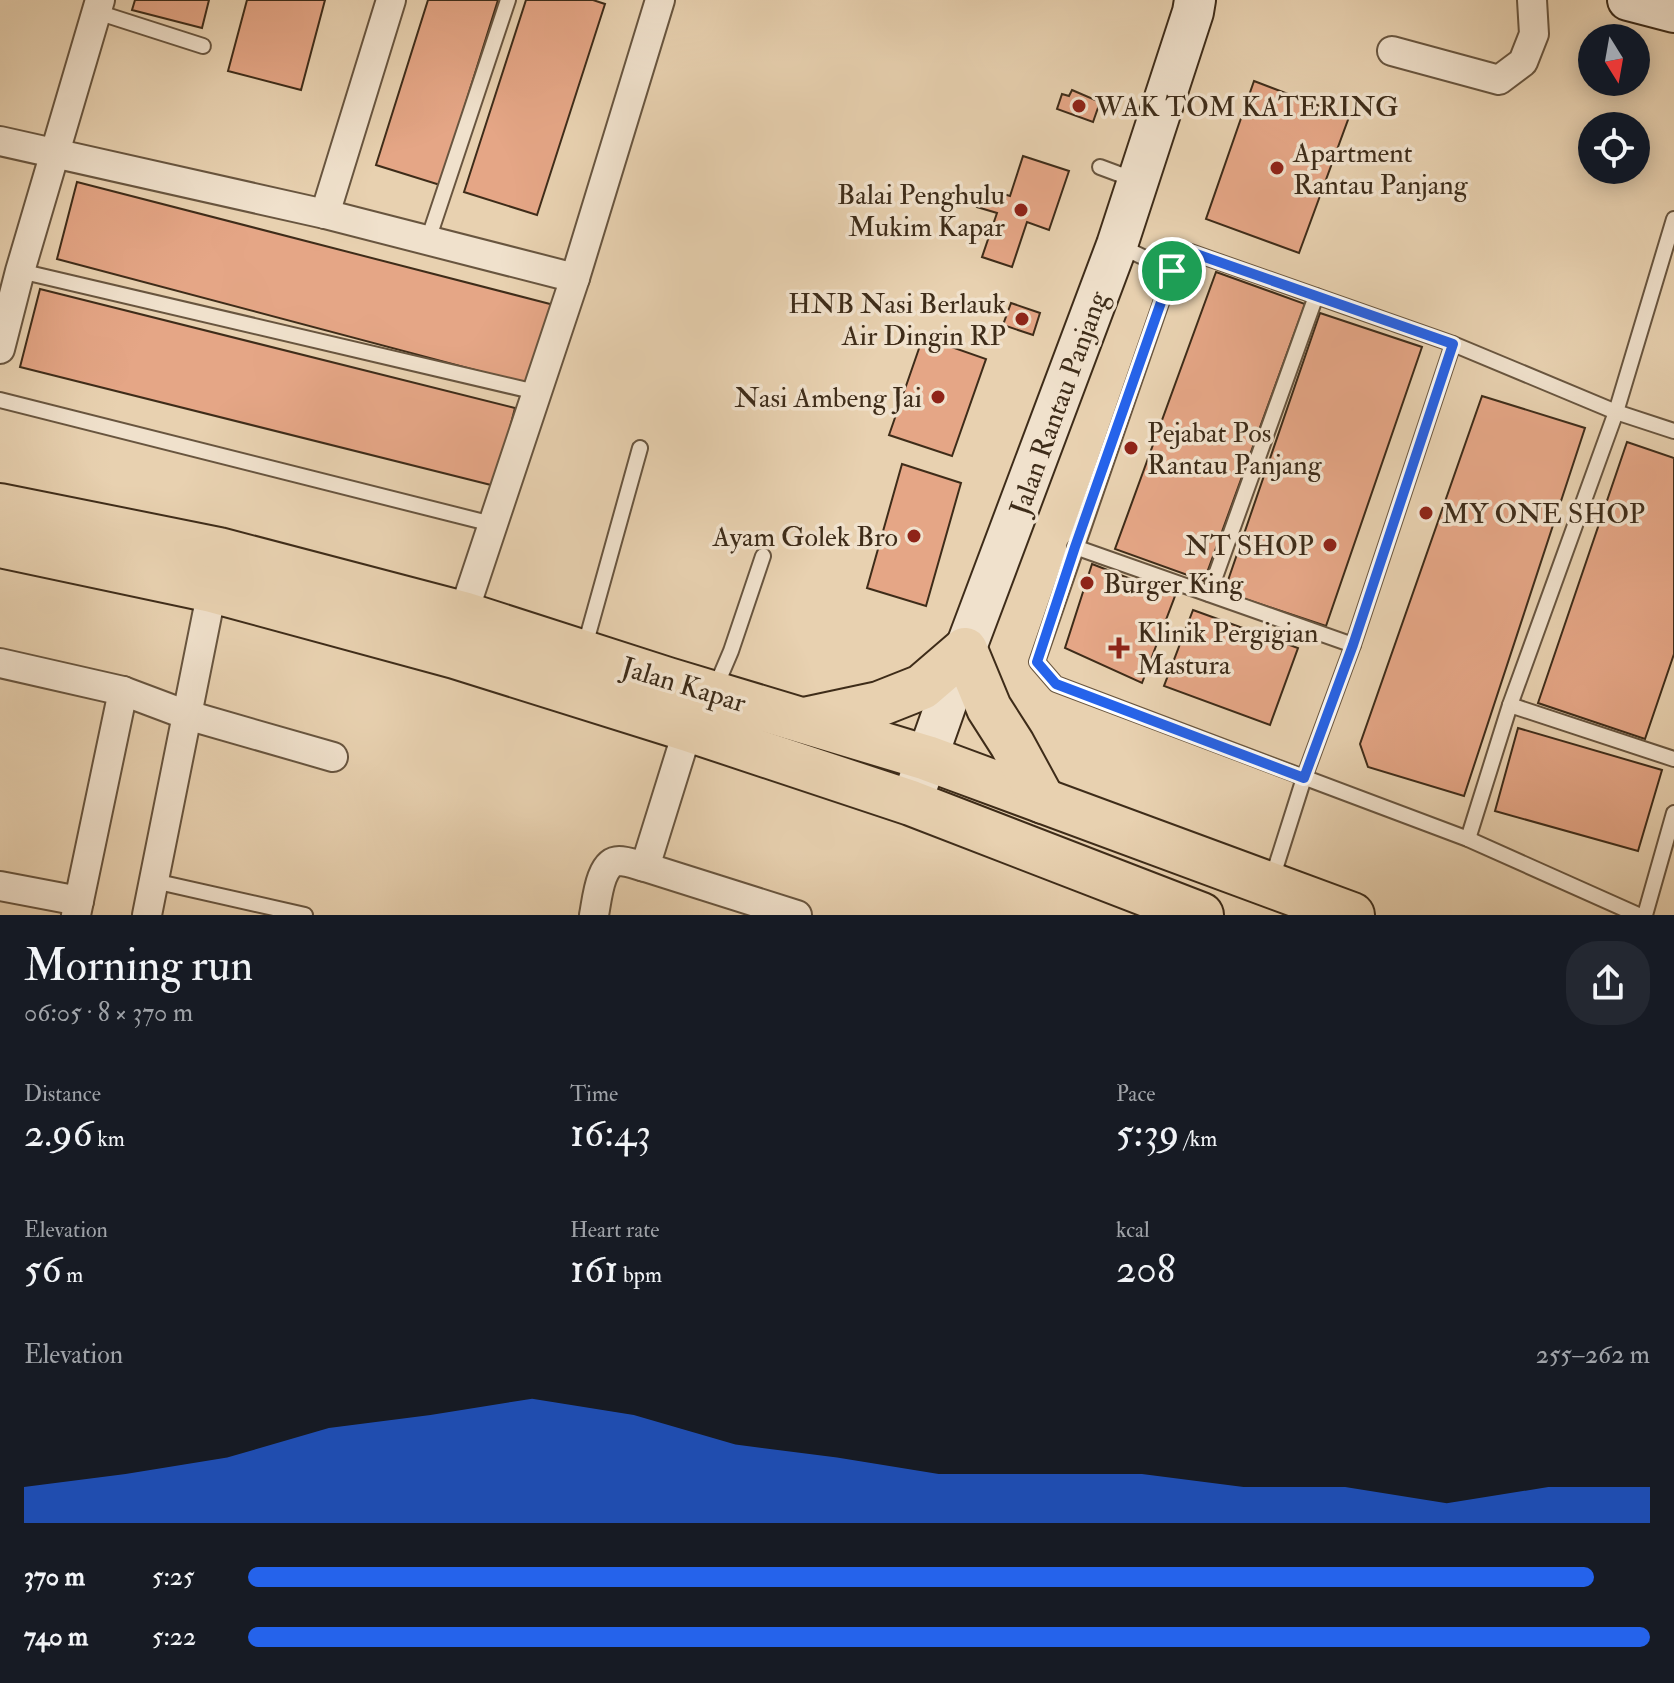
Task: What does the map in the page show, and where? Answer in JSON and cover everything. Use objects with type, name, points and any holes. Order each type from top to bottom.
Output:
[{"type":"highway","name":"Jalan Kapar","points":[[0,506],[219,550],[463,614],[927,758],[1352,915]]},
{"type":"highway","name":"Jalan Kapar","points":[[0,545],[212,590],[455,656],[911,803],[1201,915]]},
{"type":"highway","points":[[802,720],[879,704],[922,687],[965,650],[989,708],[1043,801]]},
{"type":"street","points":[[325,214],[391,0]]},
{"type":"street","points":[[463,614],[575,278],[660,0]]},
{"type":"street","name":"Jalan Rantau Panjang","points":[[911,803],[1117,245],[1195,0]]},
{"type":"street","points":[[1392,51],[1499,80],[1523,62],[1534,34],[1532,0]]},
{"type":"street","points":[[1628,0],[1674,12]]},
{"type":"street","points":[[0,345],[98,6]]},
{"type":"street","points":[[0,141],[325,214],[575,278]]},
{"type":"street","points":[[147,915],[212,590]]},
{"type":"street","points":[[0,663],[123,691],[187,715],[333,757]]},
{"type":"street","points":[[0,886],[77,908],[123,691]]},
{"type":"street","points":[[645,867],[688,729]]},
{"type":"street","points":[[594,915],[603,873],[609,864],[616,861],[645,867],[767,910],[797,915]]},
{"type":"lane","points":[[428,240],[508,0]]},
{"type":"lane","points":[[98,6],[203,46]]},
{"type":"lane","points":[[1100,167],[1139,181]]},
{"type":"lane","points":[[1468,839],[1510,705],[1616,412],[1674,219]]},
{"type":"lane","points":[[1117,245],[1172,271]]},
{"type":"lane","points":[[1638,915],[1468,839],[1056,684],[1037,662],[1182,249],[1453,344],[1616,412],[1674,431]]},
{"type":"lane","points":[[20,271],[536,392]]},
{"type":"lane","points":[[1209,594],[1316,296]]},
{"type":"lane","points":[[1270,885],[1453,344]]},
{"type":"lane","points":[[0,400],[492,524]]},
{"type":"lane","points":[[583,653],[640,448]]},
{"type":"lane","points":[[1075,547],[1353,645]]},
{"type":"lane","points":[[713,693],[731,651],[763,556]]},
{"type":"lane","points":[[1510,705],[1674,759]]},
{"type":"lane","points":[[1645,915],[1674,813]]},
{"type":"lane","points":[[154,881],[305,915]]},
{"type":"building","points":[[135,0],[209,0],[202,28],[132,10]]},
{"type":"building","points":[[247,0],[325,0],[301,90],[228,71]]},
{"type":"building","points":[[428,0],[498,0],[440,185],[376,165]]},
{"type":"building","points":[[526,0],[593,0],[605,4],[537,215],[464,192]]},
{"type":"building","name":"Apartment Rantau Panjang","points":[[1254,81],[1349,117],[1299,253],[1206,219]]},
{"type":"building","name":"WAK TOM KATERING","points":[[1072,90],[1100,102],[1093,122],[1057,109],[1062,94],[1069,96]]},
{"type":"building","name":"Balai Penghulu Mukim Kapar","points":[[1023,156],[1069,171],[1049,230],[1027,222],[1012,267],[982,257],[997,213],[977,207],[984,188],[1010,196]]},
{"type":"building","points":[[77,182],[554,305],[532,385],[57,259]]},
{"type":"building","points":[[1216,272],[1305,304],[1204,581],[1115,549]]},
{"type":"building","points":[[40,289],[515,408],[495,486],[20,367]]},
{"type":"building","name":"HNB Nasi Berlauk Air Dingin RP","points":[[1011,303],[1040,313],[1033,335],[1003,325]]},
{"type":"building","points":[[1320,313],[1422,347],[1326,626],[1224,592]]},
{"type":"building","name":"Nasi Ambeng Jai","points":[[923,337],[986,359],[952,456],[889,435]]},
{"type":"building","points":[[1482,396],[1585,428],[1464,796],[1368,767],[1360,744]]},
{"type":"building","points":[[1627,442],[1674,458],[1674,654],[1645,739],[1538,703]]},
{"type":"building","name":"Ayam Golek Bro","points":[[902,464],[961,483],[926,606],[867,588]]},
{"type":"building","points":[[1092,564],[1175,596],[1142,683],[1065,648]]},
{"type":"building","points":[[1193,610],[1298,648],[1270,725],[1164,686]]},
{"type":"building","points":[[1518,728],[1662,770],[1638,851],[1495,811]]},
{"type":"place","name":"WAK TOM KATERING","points":[[1079,106]]},
{"type":"place","name":"Apartment Rantau Panjang","points":[[1277,168]]},
{"type":"place","name":"Balai Penghulu Mukim Kapar","points":[[1021,210]]},
{"type":"place","name":"HNB Nasi Berlauk Air Dingin RP","points":[[1022,319]]},
{"type":"place","name":"Nasi Ambeng Jai","points":[[938,397]]},
{"type":"place","name":"Pejabat Pos Rantau Panjang","points":[[1131,448]]},
{"type":"place","name":"MY ONE SHOP","points":[[1426,513]]},
{"type":"place","name":"Ayam Golek Bro","points":[[914,536]]},
{"type":"place","name":"NT SHOP","points":[[1330,545]]},
{"type":"place","name":"Burger King","points":[[1087,583]]},
{"type":"place","name":"Klinik Pergigian Mastura","points":[[1119,648]]},
{"type":"route","points":[[1182,249],[1453,344],[1353,645],[1304,778],[1056,684],[1037,662],[1172,271],[1182,249]]}]
